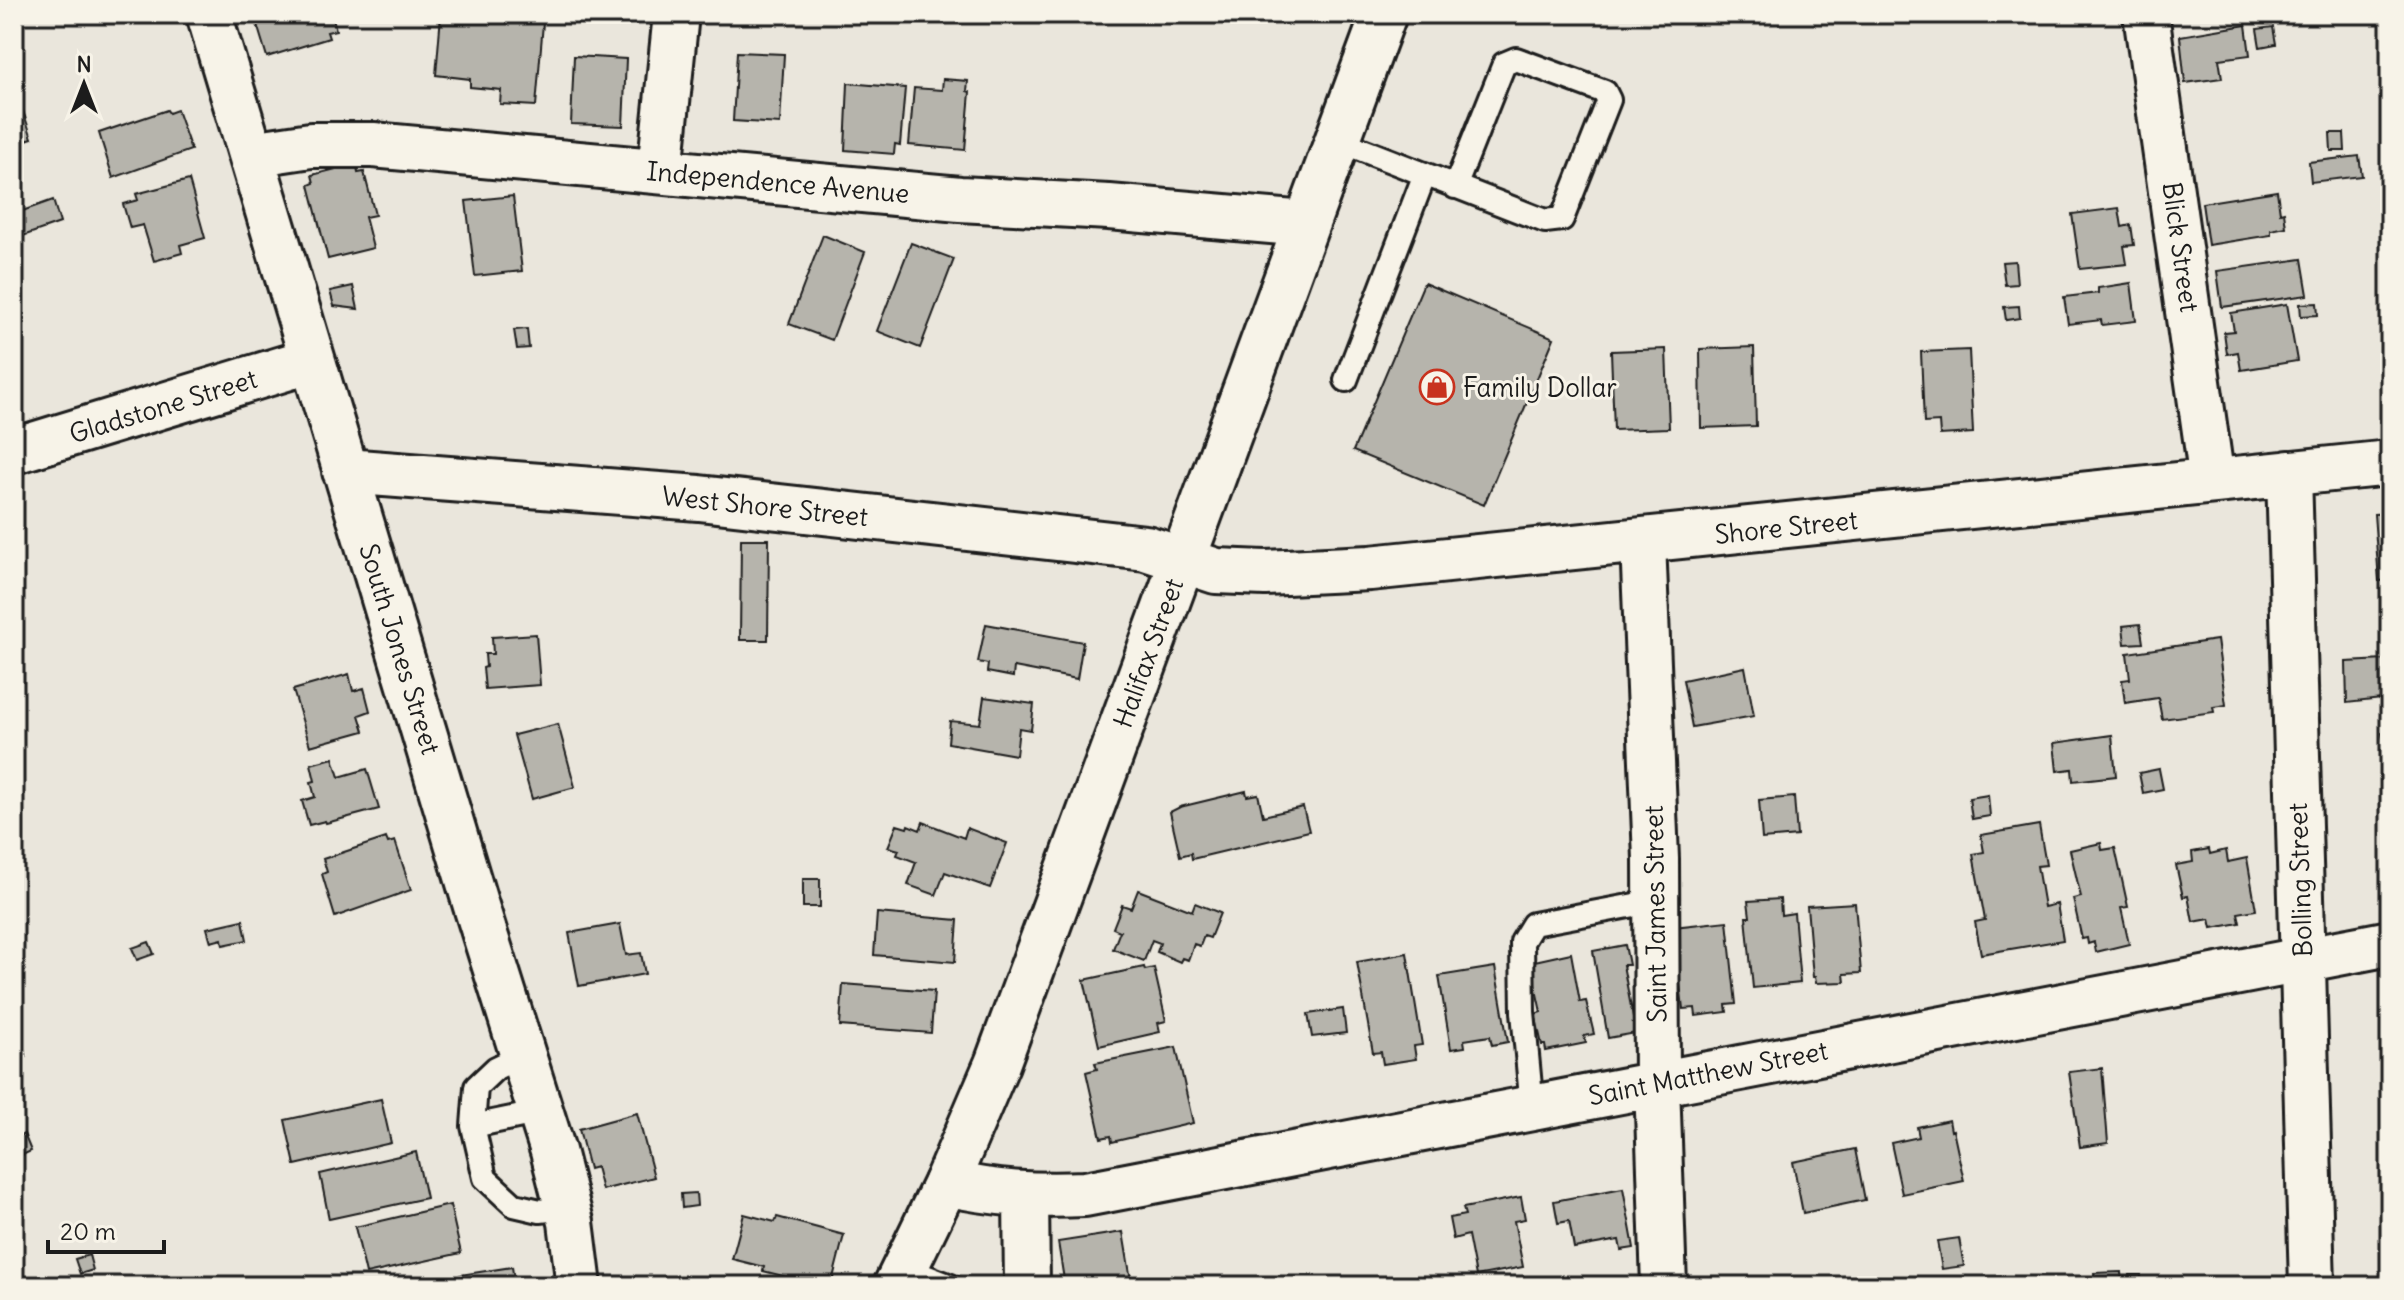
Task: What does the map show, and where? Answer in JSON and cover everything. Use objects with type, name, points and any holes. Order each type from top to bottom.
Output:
[{"type":"street","name":"South Jones Street","points":[[209,14],[541,1112],[567,1208],[579,1286]]},
{"type":"street","points":[[660,171],[676,14]]},
{"type":"street","name":"Halifax Street","points":[[900,1277],[946,1183],[997,1064],[1384,14]]},
{"type":"street","name":"Blick Street","points":[[2146,14],[2212,481]]},
{"type":"street","name":"Independence Avenue","points":[[251,154],[311,145],[373,145],[960,199],[1109,207],[1306,224]]},
{"type":"street","name":"Gladstone Street","points":[[14,451],[312,360]]},
{"type":"street","name":"Shore Street","points":[[1182,560],[1216,571],[1265,573],[1370,568],[2390,463]]},
{"type":"street","name":"West Shore Street","points":[[345,471],[699,498],[1146,548],[1182,560]]},
{"type":"street","name":"Bolling Street","points":[[2289,473],[2312,1286]]},
{"type":"street","name":"Saint James Street","points":[[1643,542],[1656,901],[1657,1083],[1664,1286]]},
{"type":"street","name":"Saint Matthew Street","points":[[946,1183],[983,1192],[1026,1196],[1085,1194],[2390,943]]},
{"type":"street","points":[[1026,1196],[1027,1286]]},
{"type":"lane","points":[[1337,140],[1455,187],[1545,221],[1562,219],[1609,100],[1605,92],[1516,59],[1504,64],[1455,187]]},
{"type":"lane","points":[[1346,380],[1425,174]]},
{"type":"lane","points":[[1532,1108],[1523,1012],[1522,942],[1533,924],[1656,901]]},
{"type":"lane","points":[[523,1055],[496,1068],[476,1087],[473,1126],[485,1178],[514,1205],[540,1211],[567,1208]]},
{"type":"lane","points":[[473,1126],[541,1112]]},
{"type":"lane","points":[[900,1277],[951,1286]]},
{"type":"building","points":[[266,14],[332,14],[336,30],[327,32],[329,38],[267,57],[256,21],[267,18]]},
{"type":"building","points":[[441,15],[543,23],[536,106],[500,104],[501,90],[470,87],[470,79],[436,75]]},
{"type":"building","points":[[2246,25],[2250,55],[2219,59],[2222,78],[2185,83],[2180,36]]},
{"type":"building","points":[[2273,27],[2276,44],[2260,47],[2257,29]]},
{"type":"building","points":[[737,52],[784,54],[780,124],[733,121]]},
{"type":"building","points":[[574,56],[626,59],[623,126],[571,124]]},
{"type":"building","points":[[943,79],[968,81],[967,91],[970,92],[965,150],[909,145],[914,88],[942,90]]},
{"type":"building","points":[[848,83],[905,88],[900,145],[895,144],[894,154],[845,150]]},
{"type":"building","points":[[167,110],[169,113],[177,110],[191,150],[113,178],[99,133]]},
{"type":"building","points":[[23,111],[32,138],[14,144],[14,114]]},
{"type":"building","points":[[2330,133],[2344,133],[2345,151],[2331,151]]},
{"type":"building","points":[[2359,156],[2362,176],[2311,182],[2309,162]]},
{"type":"building","points":[[356,164],[358,173],[364,172],[375,215],[365,217],[373,248],[328,259],[309,185],[314,183],[312,175]]},
{"type":"building","points":[[189,180],[205,238],[180,245],[182,253],[154,261],[143,225],[130,228],[123,204],[138,200],[136,194]]},
{"type":"building","points":[[2277,191],[2280,213],[2284,212],[2286,227],[2271,230],[2271,235],[2208,245],[2202,203]]},
{"type":"building","points":[[513,196],[522,271],[475,276],[466,201]]},
{"type":"building","points":[[53,200],[60,223],[20,237],[14,214]]},
{"type":"building","points":[[2119,208],[2122,227],[2131,225],[2134,245],[2124,246],[2127,264],[2080,269],[2072,214]]},
{"type":"building","points":[[823,235],[865,252],[832,340],[789,324]]},
{"type":"building","points":[[911,243],[954,259],[920,348],[877,331]]},
{"type":"building","points":[[2302,259],[2308,295],[2222,307],[2217,271]]},
{"type":"building","points":[[2015,261],[2017,284],[2005,285],[2002,262]]},
{"type":"building","points":[[1424,283],[1554,338],[1484,505],[1353,451]]},
{"type":"building","points":[[2131,283],[2136,321],[2102,325],[2101,320],[2068,324],[2064,297],[2098,293],[2098,288]]},
{"type":"building","points":[[353,286],[358,309],[334,306],[330,291]]},
{"type":"building","points":[[2317,303],[2318,315],[2301,316],[2300,304]]},
{"type":"building","points":[[2287,304],[2297,361],[2241,370],[2238,352],[2227,354],[2224,332],[2234,331],[2231,313]]},
{"type":"building","points":[[2019,306],[2020,318],[2006,320],[2004,307]]},
{"type":"building","points":[[527,329],[529,348],[517,349],[514,330]]},
{"type":"building","points":[[1754,347],[1756,426],[1701,428],[1700,349]]},
{"type":"building","points":[[1666,349],[1669,428],[1614,430],[1611,351]]},
{"type":"building","points":[[1969,350],[1973,433],[1940,435],[1939,422],[1924,423],[1921,352]]},
{"type":"building","points":[[2390,513],[2390,580],[2379,581],[2374,514]]},
{"type":"building","points":[[741,539],[769,539],[768,640],[740,640]]},
{"type":"building","points":[[986,624],[1083,642],[1077,679],[1014,667],[1013,677],[987,672],[988,664],[978,662]]},
{"type":"building","points":[[2140,624],[2143,643],[2125,644],[2123,626]]},
{"type":"building","points":[[536,634],[540,685],[485,689],[483,668],[486,667],[485,654],[493,654],[492,637]]},
{"type":"building","points":[[2217,640],[2226,705],[2213,707],[2214,712],[2162,719],[2158,698],[2125,703],[2122,680],[2130,679],[2127,653]]},
{"type":"building","points":[[2385,654],[2390,654],[2390,698],[2347,703],[2346,662],[2385,660]]},
{"type":"building","points":[[1745,667],[1754,716],[1692,727],[1683,680]]},
{"type":"building","points":[[349,674],[353,691],[364,688],[370,711],[359,715],[364,731],[310,746],[293,690]]},
{"type":"building","points":[[984,697],[1034,704],[1031,730],[1019,728],[1016,755],[948,743],[950,721],[980,724]]},
{"type":"building","points":[[558,724],[575,787],[532,799],[514,735]]},
{"type":"building","points":[[2390,732],[2390,762],[2387,762],[2382,733]]},
{"type":"building","points":[[2112,735],[2116,776],[2073,781],[2072,769],[2057,771],[2054,743]]},
{"type":"building","points":[[333,758],[339,777],[367,769],[379,809],[309,825],[302,801],[315,797],[311,764]]},
{"type":"building","points":[[2159,769],[2163,789],[2143,793],[2139,773]]},
{"type":"building","points":[[1246,791],[1247,796],[1258,794],[1263,816],[1303,807],[1309,831],[1192,859],[1191,853],[1180,856],[1170,812]]},
{"type":"building","points":[[1988,795],[1990,816],[1972,819],[1969,798]]},
{"type":"building","points":[[1794,797],[1797,836],[1762,839],[1759,800]]},
{"type":"building","points":[[923,822],[964,838],[967,828],[1007,843],[990,888],[945,872],[936,895],[908,885],[916,862],[897,855],[899,850],[888,847],[897,825],[920,830]]},
{"type":"building","points":[[2039,825],[2046,865],[2037,866],[2044,907],[2057,904],[2063,940],[1981,954],[1975,922],[1985,920],[1973,854],[1984,852],[1981,835]]},
{"type":"building","points":[[386,838],[388,843],[395,841],[411,890],[335,917],[322,874],[327,872],[323,859]]},
{"type":"building","points":[[2101,843],[2102,850],[2115,848],[2128,907],[2121,908],[2129,944],[2096,952],[2094,942],[2088,944],[2087,938],[2082,939],[2073,899],[2081,897],[2070,850]]},
{"type":"building","points":[[2209,849],[2210,854],[2226,850],[2228,862],[2247,858],[2256,910],[2238,913],[2240,923],[2212,928],[2210,919],[2193,922],[2188,896],[2183,897],[2176,865],[2193,862],[2192,852]]},
{"type":"building","points":[[803,879],[820,879],[820,907],[803,907]]},
{"type":"building","points":[[1138,890],[1192,911],[1195,903],[1220,913],[1210,938],[1204,936],[1200,946],[1194,944],[1188,960],[1182,958],[1180,962],[1157,952],[1160,943],[1152,940],[1144,961],[1113,949],[1120,931],[1113,928],[1122,905],[1131,908]]},
{"type":"building","points":[[1780,899],[1781,915],[1794,913],[1800,983],[1753,988],[1746,917],[1750,917],[1748,901]]},
{"type":"building","points":[[1855,903],[1861,973],[1844,974],[1845,982],[1816,983],[1807,906]]},
{"type":"building","points":[[877,913],[958,920],[955,962],[874,955]]},
{"type":"building","points":[[243,920],[247,940],[223,945],[222,939],[211,942],[207,928]]},
{"type":"building","points":[[1727,921],[1736,1004],[1726,1005],[1727,1012],[1696,1016],[1695,1008],[1683,1009],[1674,927]]},
{"type":"building","points":[[620,924],[626,955],[641,953],[645,974],[579,986],[569,933]]},
{"type":"building","points":[[149,942],[154,954],[137,960],[132,948]]},
{"type":"building","points":[[1625,945],[1629,965],[1623,965],[1636,1033],[1608,1038],[1593,951]]},
{"type":"building","points":[[1407,953],[1422,1045],[1414,1046],[1416,1059],[1383,1064],[1381,1052],[1373,1053],[1357,962]]},
{"type":"building","points":[[1571,953],[1580,1002],[1586,1001],[1594,1034],[1584,1036],[1586,1043],[1546,1051],[1535,1014],[1541,1012],[1530,962]]},
{"type":"building","points":[[1144,967],[1145,970],[1154,968],[1166,1021],[1158,1023],[1160,1032],[1099,1046],[1084,980]]},
{"type":"building","points":[[1495,967],[1508,1042],[1492,1045],[1490,1036],[1464,1040],[1465,1047],[1451,1049],[1439,976]]},
{"type":"building","points":[[843,984],[934,991],[931,1033],[840,1026]]},
{"type":"building","points":[[1343,1009],[1346,1033],[1312,1037],[1308,1014]]},
{"type":"building","points":[[19,1036],[26,1056],[14,1061],[14,1038]]},
{"type":"building","points":[[1176,1047],[1193,1123],[1112,1142],[1111,1136],[1101,1138],[1086,1072],[1097,1069],[1095,1063]]},
{"type":"building","points":[[2102,1068],[2108,1143],[2080,1147],[2069,1072]]},
{"type":"building","points":[[381,1099],[391,1143],[295,1165],[285,1120]]},
{"type":"building","points":[[637,1113],[654,1177],[602,1190],[596,1167],[589,1169],[579,1129]]},
{"type":"building","points":[[1949,1120],[1964,1181],[1902,1194],[1891,1143],[1919,1137],[1917,1127]]},
{"type":"building","points":[[24,1134],[31,1151],[14,1159],[14,1139]]},
{"type":"building","points":[[1855,1149],[1865,1200],[1803,1213],[1793,1162]]},
{"type":"building","points":[[416,1152],[426,1198],[329,1219],[320,1174]]},
{"type":"building","points":[[1623,1188],[1634,1248],[1621,1250],[1619,1240],[1574,1248],[1569,1221],[1558,1223],[1554,1201]]},
{"type":"building","points":[[696,1193],[697,1206],[682,1208],[681,1194]]},
{"type":"building","points":[[1521,1197],[1525,1219],[1514,1221],[1523,1267],[1476,1276],[1468,1235],[1453,1239],[1449,1218],[1465,1215],[1463,1208]]},
{"type":"building","points":[[450,1205],[461,1253],[366,1274],[355,1227]]},
{"type":"building","points":[[744,1214],[775,1222],[777,1217],[844,1235],[831,1286],[763,1271],[764,1267],[732,1259]]},
{"type":"building","points":[[1123,1232],[1132,1286],[1065,1286],[1058,1242]]},
{"type":"building","points":[[1959,1238],[1964,1266],[1942,1269],[1937,1241]]},
{"type":"building","points":[[89,1255],[93,1270],[80,1274],[75,1259]]},
{"type":"building","points":[[512,1267],[515,1286],[462,1286],[460,1275]]},
{"type":"building","points":[[2121,1272],[2122,1286],[2095,1286],[2094,1273]]},
{"type":"building","points":[[2130,1275],[2141,1275],[2141,1286],[2130,1286]]},
{"type":"place","name":"Family Dollar","points":[[1437,387]]}]
